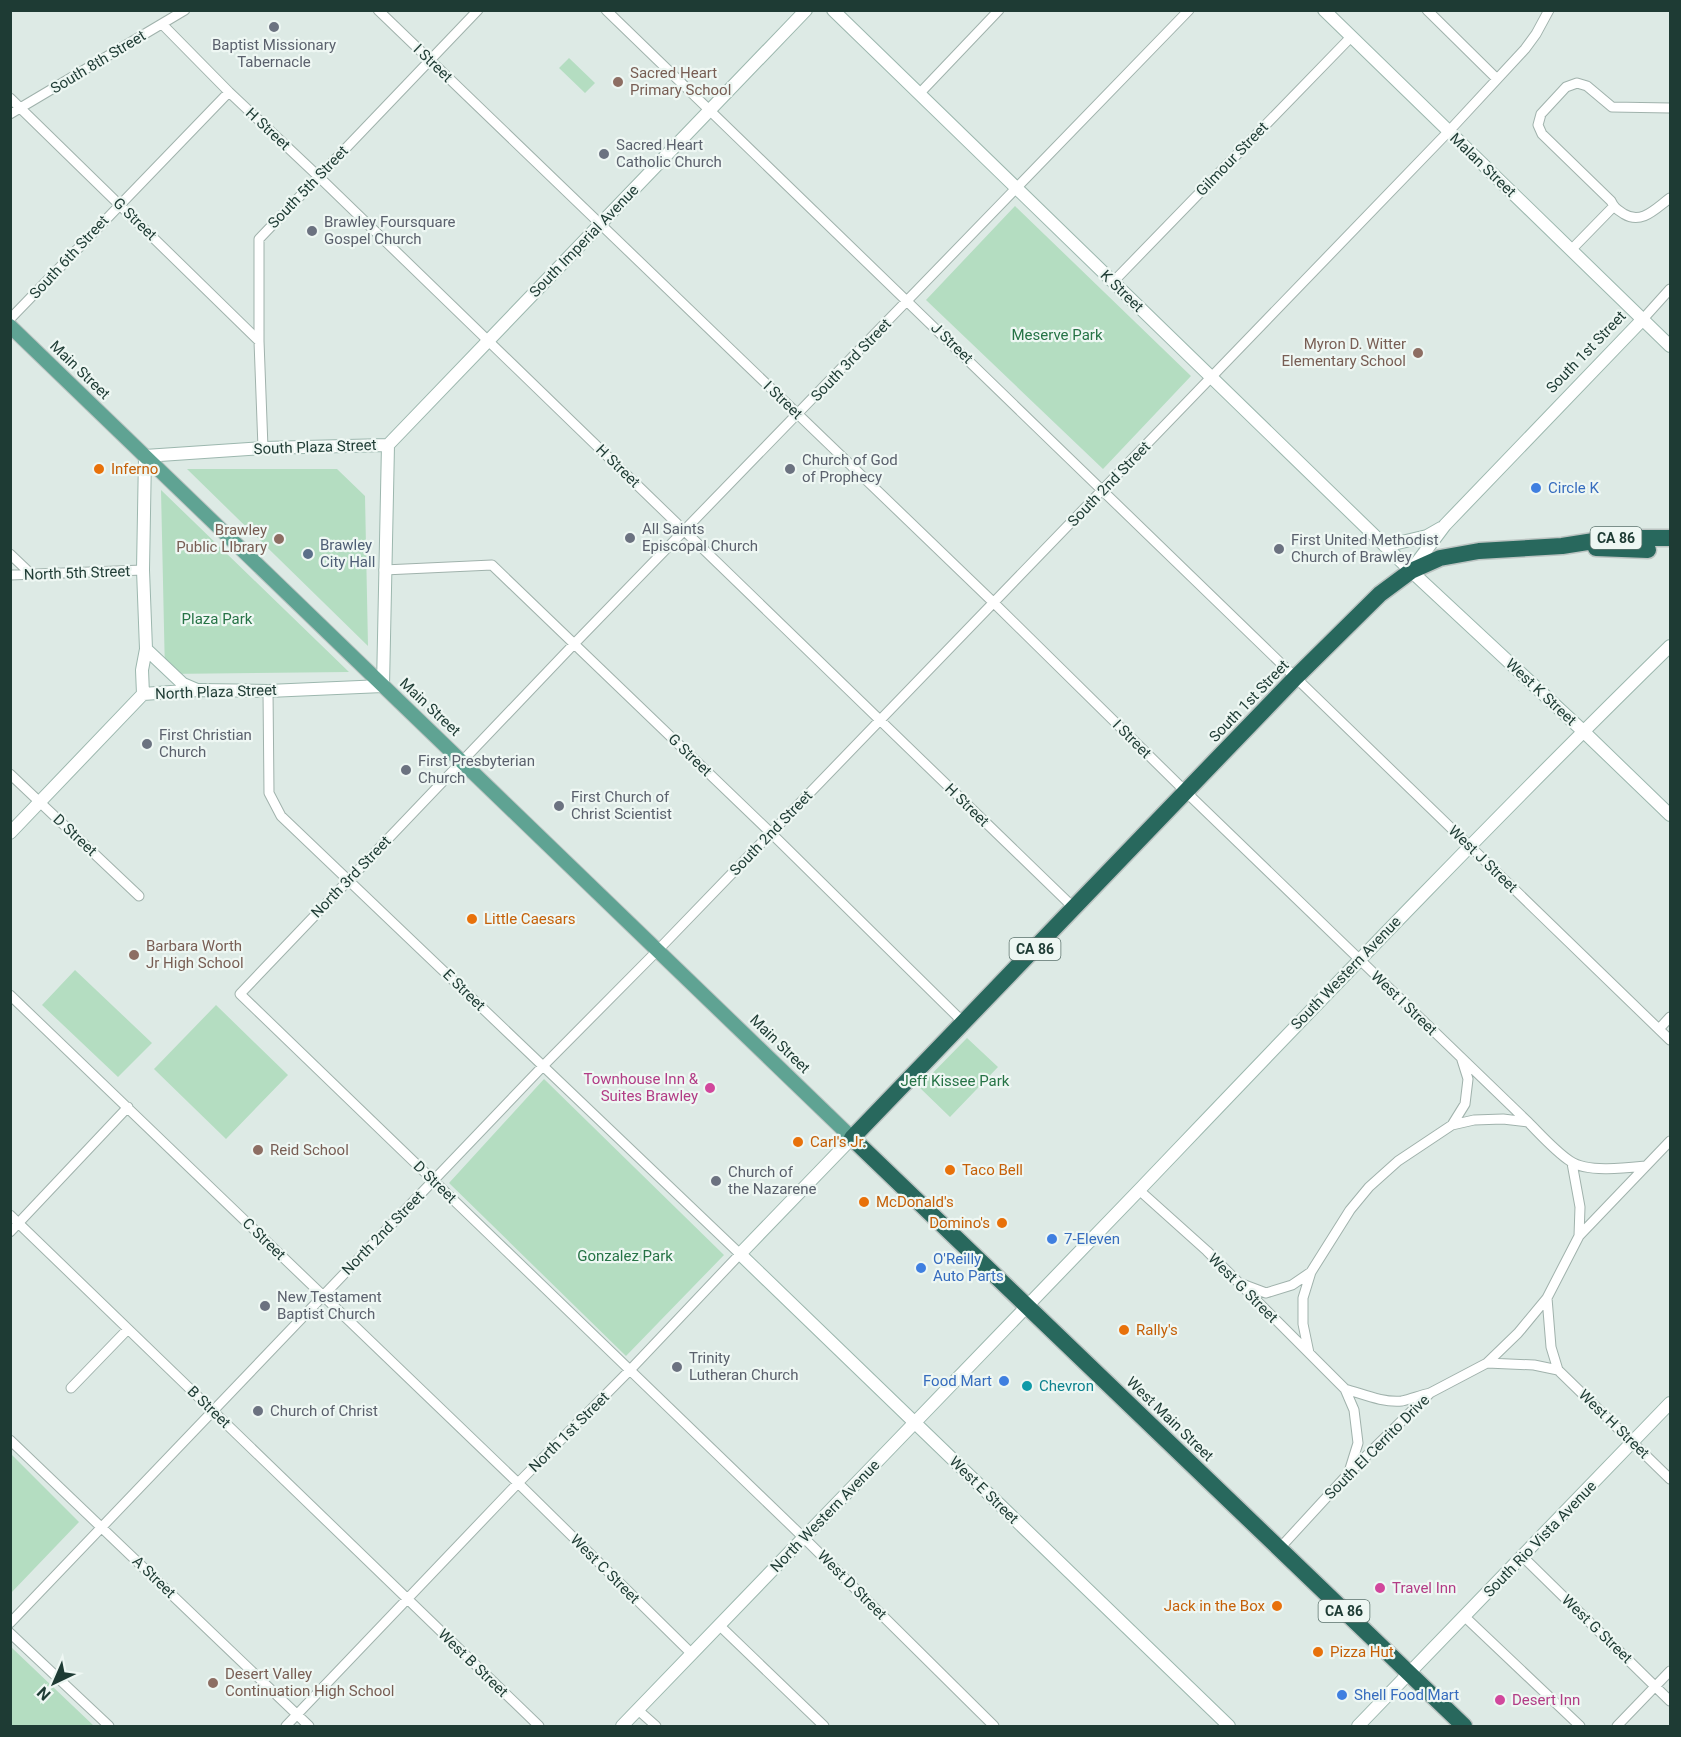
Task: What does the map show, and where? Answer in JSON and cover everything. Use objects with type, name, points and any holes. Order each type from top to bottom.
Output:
[{"type":"highway","name":"CA 86","points":[[1411,571],[1440,558],[1479,551],[1562,546],[1613,538],[1671,538]]},
{"type":"highway","name":"CA 86","points":[[1562,546],[1617,550],[1671,549]]},
{"type":"highway","name":"South 1st Street","points":[[852,1138],[1296,677],[1380,594],[1411,571]]},
{"type":"highway","name":"West Main Street","points":[[852,1138],[1464,1726]]},
{"type":"main road","name":"Main Street","points":[[10,326],[852,1138]]},
{"type":"street","name":"South 8th Street","points":[[10,114],[185,10]]},
{"type":"street","name":"I Street","points":[[378,10],[994,603],[1186,792]]},
{"type":"street","name":"South 5th Street","points":[[263,448],[259,341],[259,239],[478,10]]},
{"type":"street","name":"J Street","points":[[606,10],[1296,677]]},
{"type":"street","name":"South Imperial Avenue","points":[[388,445],[806,10]]},
{"type":"street","name":"K Street","points":[[833,10],[1411,571]]},
{"type":"street","points":[[919,94],[999,10]]},
{"type":"street","name":"South 3rd Street","points":[[462,761],[1189,10]]},
{"type":"street","name":"Malan Street","points":[[1324,10],[1671,345]]},
{"type":"street","points":[[1427,10],[1497,79]]},
{"type":"street","name":"South 2nd Street","points":[[658,950],[1449,131],[1525,49],[1549,10]]},
{"type":"street","name":"H Street","points":[[162,24],[229,92],[1074,909]]},
{"type":"street","name":"Gilmour Street","points":[[1113,282],[1351,37]]},
{"type":"street","points":[[1671,108],[1612,107],[1587,86],[1577,83],[1566,87],[1541,114],[1538,125],[1542,134],[1611,201],[1613,207],[1631,218],[1642,218],[1671,198]]},
{"type":"street","name":"South 6th Street","points":[[10,319],[229,92]]},
{"type":"street","name":"G Street","points":[[10,98],[259,341]]},
{"type":"street","points":[[1571,250],[1613,207]]},
{"type":"street","name":"South 1st Street","points":[[1411,571],[1445,525],[1671,289]]},
{"type":"street","name":"South Plaza Street","points":[[145,456],[263,448],[388,445],[383,686]]},
{"type":"street","name":"North Plaza Street","points":[[145,456],[143,570],[146,649],[142,670],[143,694],[199,690],[268,691],[383,686]]},
{"type":"street","points":[[1385,546],[1427,536],[1445,525]]},
{"type":"street","points":[[10,554],[31,574]]},
{"type":"street","name":"G Street","points":[[384,570],[492,565],[771,833],[963,1022]]},
{"type":"street","name":"North 5th Street","points":[[10,575],[143,570]]},
{"type":"street","name":"West K Street","points":[[1411,571],[1671,815]]},
{"type":"street","name":"South Western Avenue","points":[[1027,1305],[1358,960],[1583,731],[1671,646]]},
{"type":"street","points":[[146,649],[183,684],[199,690]]},
{"type":"street","name":"West J Street","points":[[1296,677],[1671,1040]]},
{"type":"street","name":"E Street","points":[[268,691],[268,793],[281,816],[740,1254]]},
{"type":"street","points":[[10,833],[143,694]]},
{"type":"street","name":"North 3rd Street","points":[[240,994],[462,761]]},
{"type":"street","name":"D Street","points":[[10,774],[139,897]]},
{"type":"street","name":"West I Street","points":[[1186,792],[1358,960],[1572,1163]]},
{"type":"street","name":"North 2nd Street","points":[[10,1623],[543,1066],[658,950]]},
{"type":"street","name":"D Street","points":[[240,994],[630,1370]]},
{"type":"street","name":"C Street","points":[[10,995],[518,1483]]},
{"type":"street","points":[[1659,1029],[1671,1017]]},
{"type":"street","points":[[1452,1125],[1465,1104],[1468,1079],[1461,1058]]},
{"type":"street","points":[[10,1232],[128,1107]]},
{"type":"street","points":[[1309,1353],[1303,1324],[1303,1298],[1311,1272],[1350,1210],[1369,1187],[1398,1161],[1452,1125],[1474,1120],[1503,1119],[1528,1122]]},
{"type":"street","name":"North 1st Street","points":[[286,1726],[852,1138]]},
{"type":"street","name":"South El Cerrito Drive","points":[[1279,1549],[1348,1474],[1430,1393],[1487,1363],[1518,1333],[1547,1298],[1579,1236],[1671,1142]]},
{"type":"street","points":[[1579,1236],[1580,1208],[1572,1163],[1594,1168],[1620,1169],[1646,1166]]},
{"type":"street","name":"West G Street","points":[[1139,1190],[1207,1251],[1345,1389],[1353,1410],[1358,1443],[1348,1474]]},
{"type":"street","name":"B Street","points":[[10,1215],[407,1600]]},
{"type":"street","name":"West E Street","points":[[740,1254],[1229,1726]]},
{"type":"street","points":[[1237,1282],[1266,1293],[1293,1285],[1311,1272]]},
{"type":"street","points":[[1487,1363],[1534,1365],[1558,1370],[1551,1347],[1547,1298]]},
{"type":"street","name":"North Western Avenue","points":[[622,1726],[1027,1305]]},
{"type":"street","points":[[71,1388],[128,1329]]},
{"type":"street","name":"West D Street","points":[[630,1370],[994,1726]]},
{"type":"street","name":"West H Street","points":[[1558,1370],[1671,1479]]},
{"type":"street","name":"West G Street","points":[[1345,1389],[1374,1398],[1394,1401],[1430,1393]]},
{"type":"street","name":"South Rio Vista Avenue","points":[[1358,1726],[1671,1403]]},
{"type":"street","name":"A Street","points":[[10,1440],[309,1726]]},
{"type":"street","name":"West C Street","points":[[518,1483],[692,1654]]},
{"type":"street","name":"West G Street","points":[[1523,1557],[1671,1701]]},
{"type":"street","name":"West B Street","points":[[407,1600],[539,1726]]},
{"type":"street","points":[[1465,1617],[1580,1726]]},
{"type":"street","points":[[720,1626],[824,1726]]},
{"type":"street","points":[[10,1633],[109,1726]]},
{"type":"street","points":[[1617,1726],[1671,1671]]},
{"type":"street","points":[[638,1710],[656,1726]]},
{"type":"green space","points":[[569,58],[595,83],[585,93],[559,68]]},
{"type":"green space","name":"Meserve Park","points":[[1015,206],[1191,376],[1103,469],[926,300]]},
{"type":"green space","points":[[187,469],[337,469],[365,496],[368,646]]},
{"type":"green space","name":"Plaza Park","points":[[161,490],[349,672],[165,674]]},
{"type":"green space","points":[[75,970],[152,1043],[118,1077],[42,1005]]},
{"type":"green space","points":[[216,1005],[288,1075],[226,1139],[154,1069]]},
{"type":"green space","name":"Jeff Kissee Park","points":[[967,1038],[998,1067],[950,1117],[919,1087]]},
{"type":"green space","name":"Gonzalez Park","points":[[544,1079],[724,1255],[626,1356],[449,1183]]},
{"type":"green space","points":[[11,1454],[79,1522],[10,1593]]},
{"type":"green space","points":[[11,1647],[94,1726],[11,1726]]},
{"type":"place","name":"Baptist Missionary Tabernacle","points":[[274,27]]},
{"type":"place","name":"Sacred Heart Primary School","points":[[618,82]]},
{"type":"place","name":"Sacred Heart Catholic Church","points":[[604,154]]},
{"type":"place","name":"Brawley Foursquare Gospel Church","points":[[312,231]]},
{"type":"place","name":"Myron D. Witter Elementary School","points":[[1418,353]]},
{"type":"place","name":"Inferno","points":[[99,469]]},
{"type":"place","name":"Church of God of Prophecy","points":[[790,469]]},
{"type":"place","name":"Circle K","points":[[1536,488]]},
{"type":"place","name":"All Saints Episcopal Church","points":[[630,538]]},
{"type":"place","name":"Brawley Public LIbrary","points":[[279,539]]},
{"type":"place","name":"First United Methodist Church of Brawley","points":[[1279,549]]},
{"type":"place","name":"Brawley City Hall","points":[[308,554]]},
{"type":"place","name":"First Christian Church","points":[[147,744]]},
{"type":"place","name":"First Presbyterian Church","points":[[406,770]]},
{"type":"place","name":"First Church of Christ Scientist","points":[[559,806]]},
{"type":"place","name":"Little Caesars","points":[[472,919]]},
{"type":"place","name":"Barbara Worth Jr High School","points":[[134,955]]},
{"type":"place","name":"Townhouse Inn & Suites Brawley","points":[[710,1088]]},
{"type":"place","name":"Carl's Jr.","points":[[798,1142]]},
{"type":"place","name":"Reid School","points":[[258,1150]]},
{"type":"place","name":"Taco Bell","points":[[950,1170]]},
{"type":"place","name":"Church of the Nazarene","points":[[716,1181]]},
{"type":"place","name":"McDonald's","points":[[864,1202]]},
{"type":"place","name":"Domino's","points":[[1002,1223]]},
{"type":"place","name":"7-Eleven","points":[[1052,1239]]},
{"type":"place","name":"O'Reilly Auto Parts","points":[[921,1268]]},
{"type":"place","name":"New Testament Baptist Church","points":[[265,1306]]},
{"type":"place","name":"Rally's","points":[[1124,1330]]},
{"type":"place","name":"Trinity Lutheran Church","points":[[677,1367]]},
{"type":"place","name":"Food Mart","points":[[1004,1381]]},
{"type":"place","name":"Chevron","points":[[1027,1386]]},
{"type":"place","name":"Church of Christ","points":[[258,1411]]},
{"type":"place","name":"Travel Inn","points":[[1380,1588]]},
{"type":"place","name":"Jack in the Box","points":[[1277,1606]]},
{"type":"place","name":"Pizza Hut","points":[[1318,1652]]},
{"type":"place","name":"Desert Valley Continuation High School","points":[[213,1683]]},
{"type":"place","name":"Shell Food Mart","points":[[1342,1695]]},
{"type":"place","name":"Desert Inn","points":[[1500,1700]]}]
